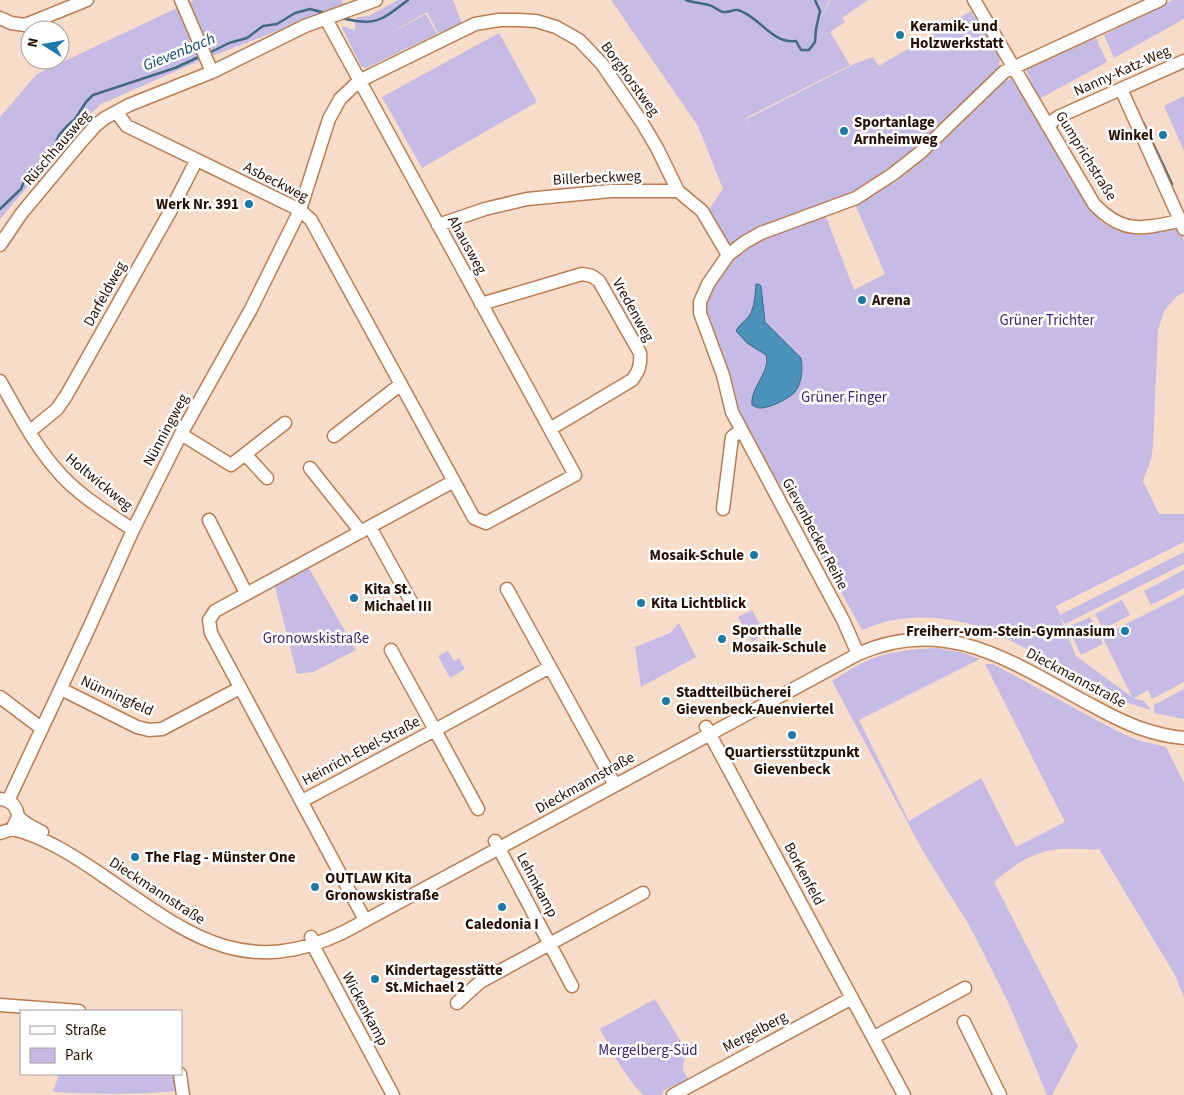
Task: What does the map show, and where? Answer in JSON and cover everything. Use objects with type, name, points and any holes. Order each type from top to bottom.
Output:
[{"type":"street","points":[[0,18],[11,23],[25,25],[87,0]]},
{"type":"street","points":[[181,0],[212,72]]},
{"type":"street","name":"Rüschhausweg","points":[[0,245],[21,214],[96,125],[116,112],[212,72],[273,41],[376,0]]},
{"type":"street","name":"Gumprichstraße","points":[[974,0],[1094,204],[1113,221],[1124,226],[1138,228],[1183,223]]},
{"type":"street","name":"Gievenbecker Reihe","points":[[856,650],[836,607],[732,412],[723,375],[700,313],[700,302],[703,293],[728,255],[745,242],[761,233],[856,198],[893,174],[921,152],[997,77],[1160,0]]},
{"type":"street","name":"Ahausweg","points":[[326,19],[575,475],[564,481]]},
{"type":"street","name":"Borghorstweg","points":[[359,81],[475,24],[498,20],[519,20],[536,21],[556,27],[579,40],[602,64],[641,121],[657,148],[678,192]]},
{"type":"street","name":"Nanny-Katz-Weg","points":[[1047,125],[1060,116],[1184,61]]},
{"type":"street","name":"Nünningweg","points":[[4,800],[42,728],[133,530],[181,434],[250,309],[300,210],[329,119],[340,99],[359,81]]},
{"type":"street","points":[[1121,89],[1183,223]]},
{"type":"street","name":"Asbeckweg","points":[[116,112],[127,126],[300,210],[311,220],[474,518],[486,523],[564,481]]},
{"type":"street","name":"Darfeldweg","points":[[29,432],[57,409],[66,396],[171,210],[196,161]]},
{"type":"street","name":"Billerbeckweg","points":[[438,225],[486,209],[527,199],[611,190],[678,192]]},
{"type":"street","points":[[678,192],[702,211],[728,255]]},
{"type":"street","name":"Vredenweg","points":[[481,304],[582,274],[592,276],[599,281],[640,353],[638,371],[632,380],[550,429]]},
{"type":"street","name":"Holtwickweg","points":[[0,381],[29,432],[64,478],[92,502],[133,530]]},
{"type":"street","points":[[334,436],[401,384]]},
{"type":"street","points":[[181,434],[231,465],[285,423]]},
{"type":"street","points":[[723,509],[732,437],[741,430]]},
{"type":"street","points":[[245,454],[267,478]]},
{"type":"street","points":[[310,468],[366,530],[413,605]]},
{"type":"street","points":[[363,917],[240,688],[212,634],[208,620],[215,611],[246,593],[454,481]]},
{"type":"street","points":[[209,520],[246,593]]},
{"type":"street","points":[[506,588],[613,782]]},
{"type":"street","name":"Dieckmannstraße","points":[[6,831],[27,833],[66,852],[182,929],[208,941],[233,949],[261,952],[286,951],[312,941],[335,927],[363,917],[856,650],[886,636],[913,631],[942,632],[966,636],[1006,651],[1134,718],[1163,728],[1184,731]]},
{"type":"street","name":"Dieckmannstraße","points":[[856,650],[912,640],[938,639],[966,644],[1003,658],[1137,728],[1158,735],[1184,738]]},
{"type":"street","name":"Heinrich-Ebel-Straße","points":[[391,650],[478,809]]},
{"type":"street","name":"Heinrich-Ebel-Straße","points":[[302,801],[550,667]]},
{"type":"street","name":"Nünningfeld","points":[[60,689],[149,730],[162,729],[240,688]]},
{"type":"street","points":[[0,697],[42,728]]},
{"type":"street","name":"Borkenfeld","points":[[708,730],[904,1095]]},
{"type":"street","name":"Dieckmannstraße","points":[[4,800],[16,807],[18,817],[27,824],[89,857],[180,918],[206,932],[225,939],[252,944],[312,941]]},
{"type":"street","name":"Dieckmannstraße","points":[[6,831],[18,817]]},
{"type":"street","name":"Lehmkamp","points":[[497,844],[572,986]]},
{"type":"street","points":[[457,1003],[480,982],[643,893]]},
{"type":"street","name":"Wickenkamp","points":[[312,941],[394,1095]]},
{"type":"street","points":[[874,1037],[965,988]]},
{"type":"street","name":"Mergelberg","points":[[674,1095],[852,998]]},
{"type":"street","points":[[0,1005],[66,1010]]},
{"type":"street","points":[[964,1022],[1000,1095]]},
{"type":"street","points":[[180,1075],[183,1095]]},
{"type":"green space","points":[[194,0],[341,0],[345,5],[199,61],[101,104],[84,120],[0,219],[0,117],[37,74],[45,70],[70,70],[70,58]]},
{"type":"green space","points":[[398,0],[453,0],[463,26],[438,33],[427,12],[387,35],[426,14],[437,34],[366,68],[361,66],[341,26],[355,30],[355,20],[358,17],[369,16]]},
{"type":"green space","points":[[611,0],[830,0],[814,30],[831,0],[868,0],[842,18],[845,22],[830,32],[850,65],[746,118],[752,130],[747,119],[854,64],[873,57],[879,66],[971,11],[1000,56],[999,67],[934,134],[906,159],[873,183],[832,205],[725,254],[705,215],[723,189],[698,126]]},
{"type":"green space","points":[[1173,0],[1184,0],[1184,19],[1114,58],[1104,35]]},
{"type":"green space","points":[[499,33],[537,102],[422,168],[382,97]]},
{"type":"green space","points":[[1096,38],[1107,62],[1039,99],[1026,70]]},
{"type":"green space","points":[[1013,78],[1086,202],[1101,222],[1120,232],[1141,235],[1179,229],[1184,241],[1184,292],[1176,297],[1164,311],[1158,330],[1153,446],[1151,459],[1143,481],[1159,514],[1184,514],[1184,542],[1056,606],[1060,615],[1184,552],[1184,564],[1065,624],[1060,617],[1076,656],[1132,697],[1102,636],[1184,595],[1184,682],[1152,699],[1148,690],[1134,698],[1144,701],[1151,710],[1131,704],[994,632],[978,626],[945,619],[911,618],[894,620],[862,630],[792,503],[743,429],[703,313],[703,296],[727,259],[756,242],[816,218],[826,217],[854,290],[885,274],[855,204],[897,181],[925,158],[985,101],[1001,83]]},
{"type":"green space","points":[[1184,96],[1184,151],[1164,106]]},
{"type":"green space","name":"Gronowskistraße","points":[[307,565],[356,650],[313,672],[297,674],[274,583]]},
{"type":"green space","points":[[1184,570],[1184,588],[1151,605],[1144,591]]},
{"type":"green space","points":[[1122,600],[1130,615],[1103,629],[1095,614]]},
{"type":"green space","points":[[752,610],[765,634],[752,642],[738,617]]},
{"type":"green space","points":[[1090,617],[1103,644],[1081,655],[1068,627]]},
{"type":"green space","points":[[679,623],[696,657],[641,687],[635,647],[670,633]]},
{"type":"green space","points":[[938,648],[980,659],[859,720],[909,821],[981,778],[1016,847],[1065,822],[985,664],[993,664],[1115,730],[1137,740],[1166,747],[1184,783],[1184,997],[1175,975],[1099,849],[1050,850],[1024,860],[994,882],[1078,1046],[1052,1095],[1047,1095],[1009,1004],[969,925],[924,853],[832,681],[862,663],[880,656],[909,650]]},
{"type":"green space","points":[[448,651],[454,661],[459,658],[465,669],[450,678],[438,656]]},
{"type":"green space","points":[[1184,689],[1184,719],[1154,713],[1154,705]]},
{"type":"green space","name":"Mergelberg-Süd","points":[[655,999],[684,1047],[683,1070],[688,1079],[663,1091],[662,1095],[643,1095],[619,1064],[600,1029]]},
{"type":"green space","points":[[59,1075],[177,1075],[177,1091],[115,1094],[53,1092]]},
{"type":"water","points":[[756,284],[761,286],[765,322],[801,358],[802,367],[801,380],[795,392],[778,403],[763,408],[752,405],[752,398],[766,367],[766,355],[747,343],[736,331],[751,312]]},
{"type":"waterway","name":"Gievenbach","points":[[342,18],[371,22],[392,13],[408,0]]},
{"type":"waterway","name":"Gievenbach","points":[[686,0],[711,6],[723,12],[738,10],[746,13],[780,39],[796,41],[801,50],[809,50],[815,42],[820,11],[815,0]]},
{"type":"waterway","name":"Gievenbach","points":[[209,53],[229,43],[247,38],[263,26],[277,24],[295,13],[310,9],[325,13]]},
{"type":"waterway","name":"Gievenbach","points":[[0,209],[21,189],[28,172],[40,164],[46,154],[54,147],[59,135],[75,119],[93,95],[175,68],[201,56]]},
{"type":"waterway","points":[[1143,122],[1172,184]]},
{"type":"place","name":"Keramik- und Holzwerkstatt","points":[[900,35]]},
{"type":"place","name":"Sportanlage Arnheimweg","points":[[844,131]]},
{"type":"place","name":"Winkel","points":[[1163,135]]},
{"type":"place","name":"Werk Nr. 391","points":[[249,204]]},
{"type":"place","name":"Arena","points":[[862,300]]},
{"type":"place","name":"Mosaik-Schule","points":[[754,555]]},
{"type":"place","name":"Kita St. Michael III","points":[[354,598]]},
{"type":"place","name":"Kita Lichtblick","points":[[641,603]]},
{"type":"place","name":"Freiherr-vom-Stein-Gymnasium","points":[[1125,631]]},
{"type":"place","name":"Sporthalle Mosaik-Schule","points":[[722,639]]},
{"type":"place","name":"Stadtteilbücherei Gievenbeck-Auenviertel","points":[[666,701]]},
{"type":"place","name":"Quartiersstützpunkt Gievenbeck","points":[[792,735]]},
{"type":"place","name":"The Flag - Münster One","points":[[135,857]]},
{"type":"place","name":"OUTLAW Kita Gronowskistraße","points":[[315,887]]},
{"type":"place","name":"Caledonia I","points":[[502,907]]},
{"type":"place","name":"Kindertagesstätte St.Michael 2","points":[[375,979]]},
{"type":"park label","name":"Grüner Trichter","points":[[1047,320]]},
{"type":"park label","name":"Grüner Finger","points":[[844,397]]}]
